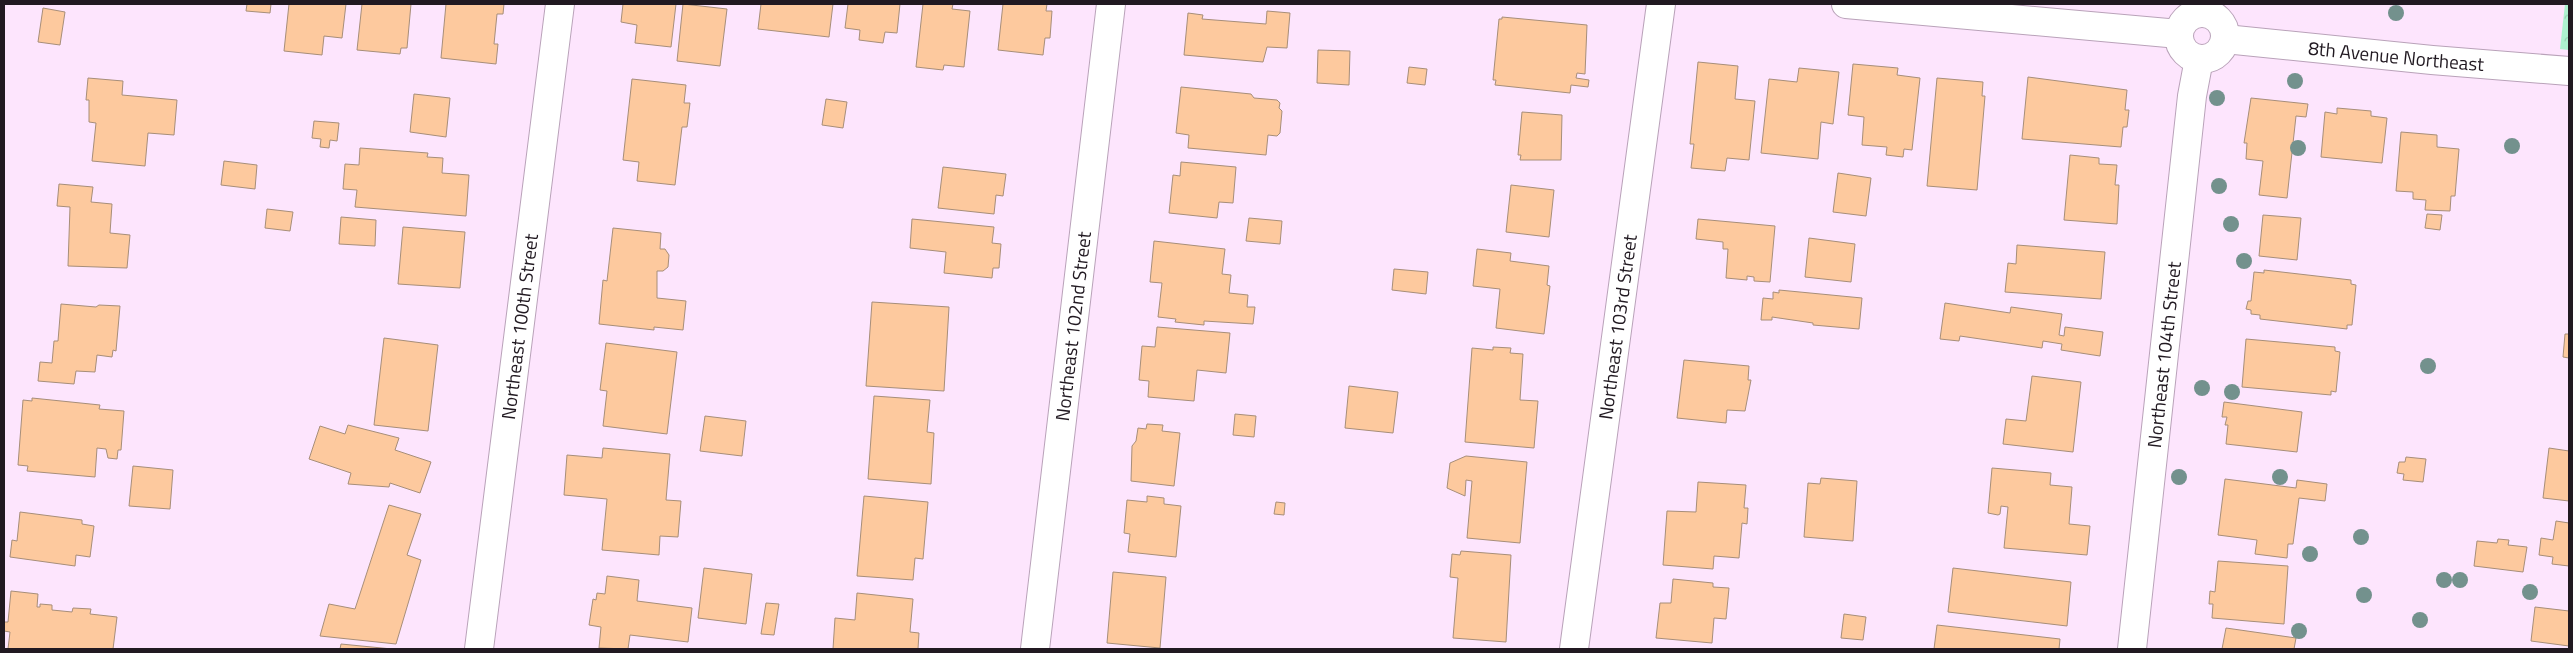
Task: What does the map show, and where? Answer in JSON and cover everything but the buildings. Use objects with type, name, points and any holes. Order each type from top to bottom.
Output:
[{"type":"street","name":"Northeast 100th Street","points":[[478,649],[560,4]]},
{"type":"street","name":"Northeast 102nd Street","points":[[1035,649],[1111,4]]},
{"type":"street","name":"Northeast 103rd Street","points":[[1574,649],[1661,4]]},
{"type":"street","points":[[1846,4],[2179,34]]},
{"type":"street","points":[[2205,9],[2219,22],[2224,39],[2216,54],[2199,59],[2184,51],[2179,34],[2187,19],[2205,9]]},
{"type":"street","name":"8th Avenue Northeast","points":[[2224,39],[2422,59],[2569,71]]},
{"type":"street","name":"Northeast 104th Street","points":[[2132,649],[2192,96],[2199,59]]},
{"type":"green space","points":[[2565,4],[2569,4],[2569,50],[2560,49]]}]
